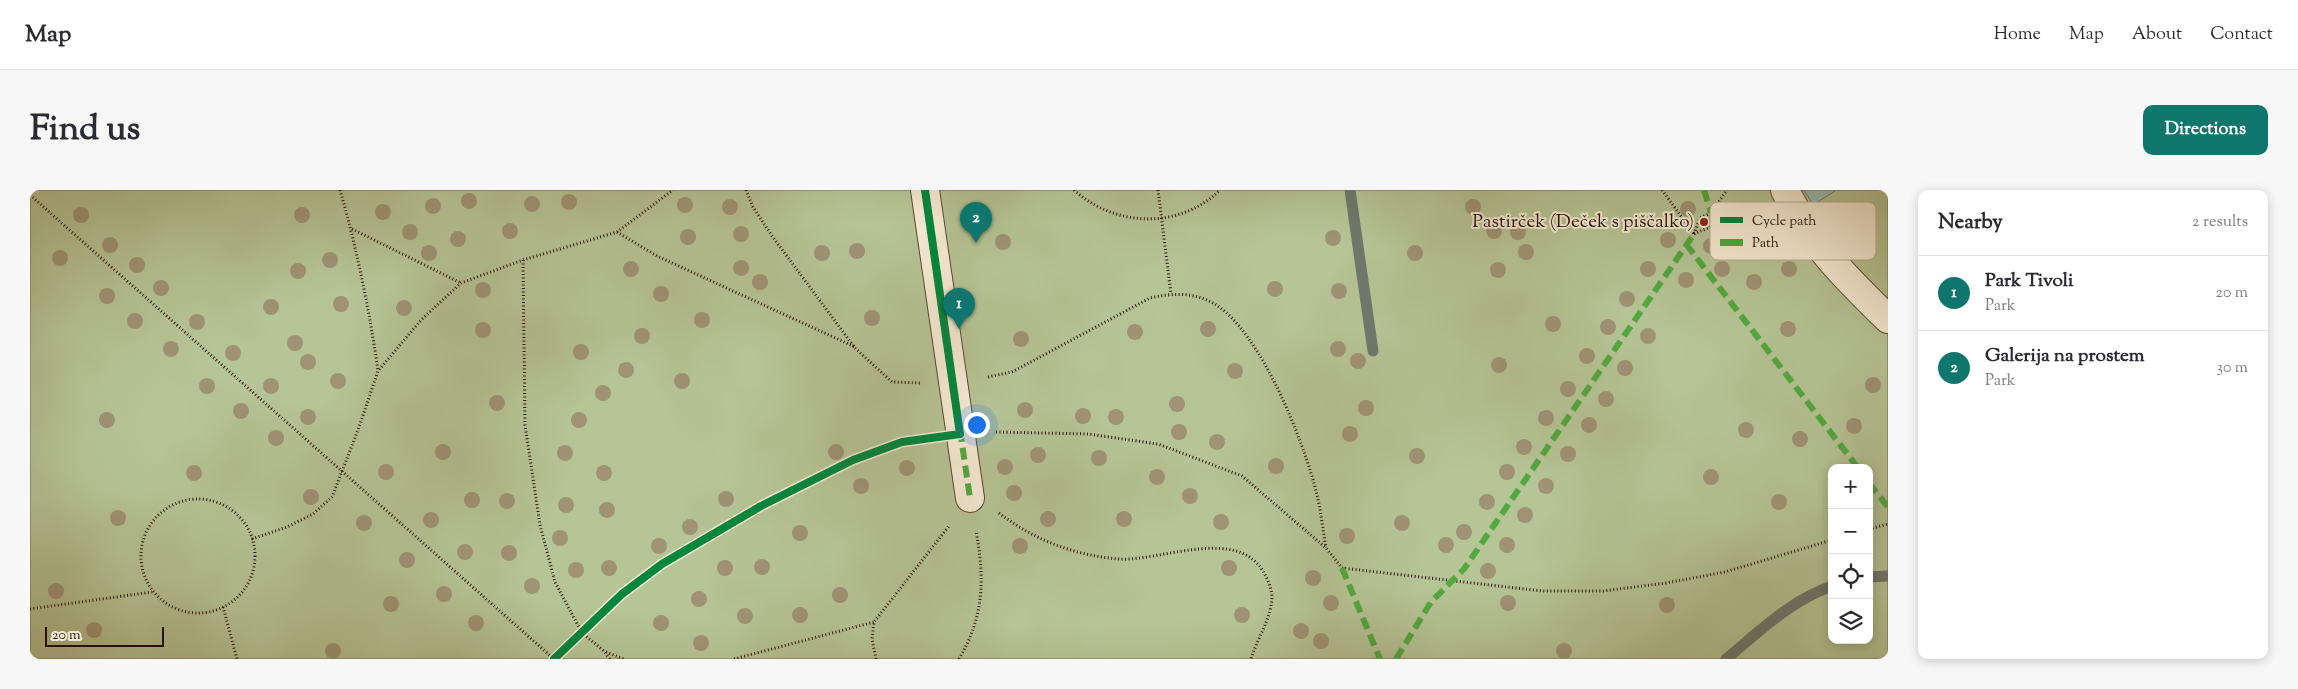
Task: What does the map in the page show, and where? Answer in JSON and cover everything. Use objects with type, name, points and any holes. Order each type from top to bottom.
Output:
[{"type":"street","points":[[925,190],[970,498]]},
{"type":"street","points":[[1785,190],[1792,202]]},
{"type":"street","points":[[1829,260],[1888,319]]},
{"type":"path","points":[[340,190],[369,307],[378,371]]},
{"type":"path","points":[[252,539],[313,514],[332,497],[343,472],[378,371],[421,320],[461,283],[523,260],[617,232],[673,190]]},
{"type":"path","points":[[746,190],[753,207],[772,236],[855,348],[892,382],[953,384],[1012,372],[1150,298],[1183,294],[1214,304],[1233,320],[1261,358],[1270,375],[1308,463],[1317,496],[1326,548]]},
{"type":"path","points":[[1074,190],[1090,203],[1107,211],[1143,219],[1162,219],[1190,210],[1220,190]]},
{"type":"path","points":[[1158,190],[1171,294]]},
{"type":"path","points":[[1662,190],[1694,234]]},
{"type":"path","points":[[1719,202],[1727,190]]},
{"type":"path","points":[[30,195],[554,659],[622,594],[662,564],[761,506],[853,460],[902,442],[960,434],[1020,431],[1088,434],[1158,444],[1242,476],[1326,548],[1342,568],[1542,591],[1603,591],[1666,583],[1725,572],[1828,541]]},
{"type":"path","points":[[1694,234],[1700,218],[1710,213]]},
{"type":"path","points":[[1694,234],[1710,227]]},
{"type":"path","points":[[351,229],[461,283]]},
{"type":"path","points":[[617,232],[657,256],[855,348]]},
{"type":"path","points":[[523,260],[526,425],[540,525],[555,582],[582,633],[604,651],[610,659]]},
{"type":"path","points":[[876,659],[872,639],[874,622],[970,498]]},
{"type":"path","points":[[959,659],[972,634],[981,602],[982,582],[979,546],[970,498]]},
{"type":"path","points":[[970,498],[985,502],[1033,536],[1085,555],[1120,559],[1143,558],[1214,548],[1246,554],[1262,568],[1271,588],[1272,598],[1270,609],[1251,659]]},
{"type":"path","points":[[189,499],[210,500],[228,508],[243,521],[252,539],[255,555],[250,578],[236,598],[223,607],[205,613],[186,612],[169,605],[152,592],[144,575],[140,555],[144,535],[154,518],[170,505],[189,499]]},
{"type":"path","points":[[1873,528],[1888,524]]},
{"type":"path","points":[[30,609],[152,592]]},
{"type":"path","points":[[223,607],[237,659]]},
{"type":"path","points":[[734,659],[874,622]]},
{"type":"path","points":[[604,651],[624,659]]},
{"type":"green space","points":[[30,190],[1888,190],[1888,659],[30,659]]},
{"type":"water","points":[[1804,190],[1835,190],[1818,202],[1811,202]]},
{"type":"waterway","points":[[1350,190],[1373,351]]},
{"type":"waterway","points":[[1873,577],[1888,576]]},
{"type":"waterway","points":[[1726,659],[1789,608],[1828,588]]},
{"type":"marked path","points":[[1704,190],[1710,210]]},
{"type":"marked path","points":[[1396,659],[1431,602],[1464,569],[1694,234]]},
{"type":"marked path","points":[[1686,244],[1855,464]]},
{"type":"marked path","points":[[960,430],[970,498]]},
{"type":"marked path","points":[[1873,488],[1888,507]]},
{"type":"marked path","points":[[1342,568],[1380,659]]},
{"type":"cycle path","points":[[554,659],[622,594],[662,564],[761,506],[853,460],[902,442],[960,434],[925,190]]},
{"type":"place","name":"Pastirček (Deček s piščalko)","points":[[1704,222]]},
{"type":"place","name":"Galerija na prostem","points":[[976,243]]},
{"type":"place","name":"Park Tivoli","points":[[959,329]]}]
